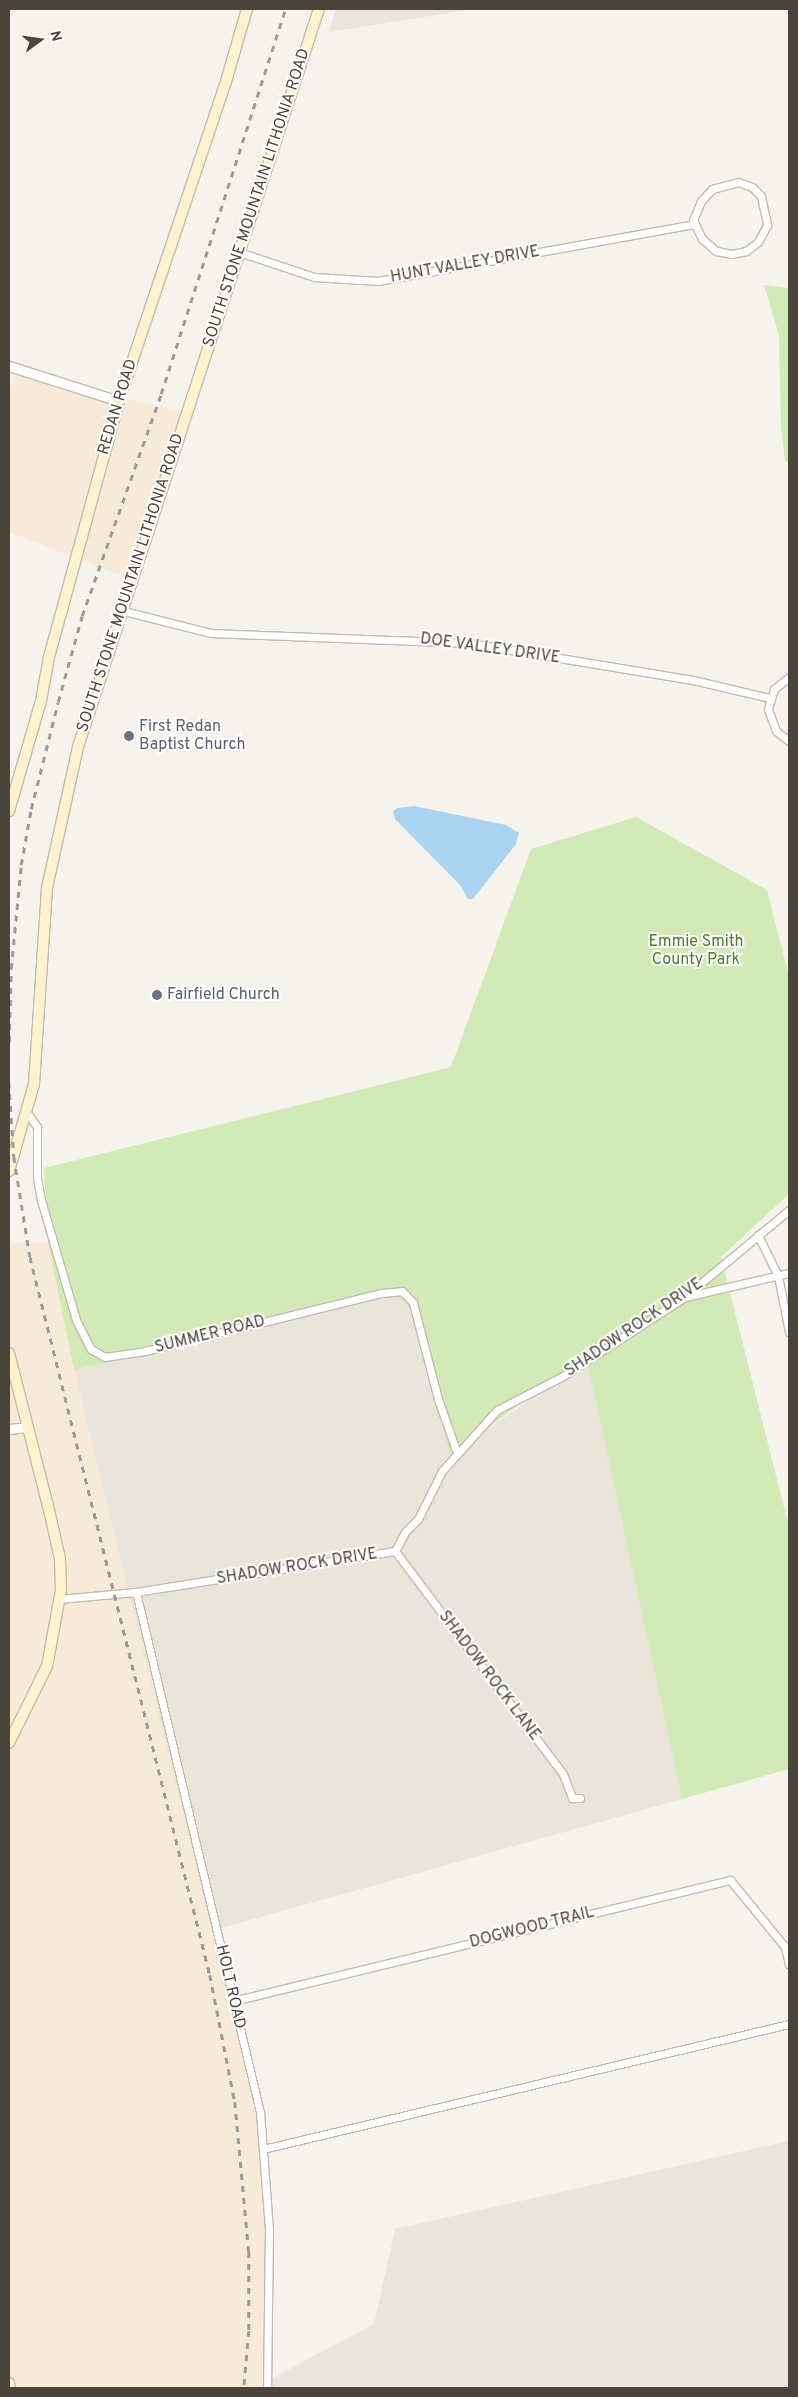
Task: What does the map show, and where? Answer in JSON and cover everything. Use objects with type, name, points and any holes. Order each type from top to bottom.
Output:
[{"type":"main road","name":"REDAN ROAD","points":[[9,811],[39,709],[50,650],[119,401],[247,9]]},
{"type":"main road","name":"SOUTH STONE MOUNTAIN LITHONIA ROAD","points":[[9,1170],[28,1114],[37,1059],[47,888],[56,838],[78,747],[120,610],[319,9]]},
{"type":"main road","points":[[9,1353],[60,1559],[59,1599],[47,1666],[9,1743]]},
{"type":"main road","points":[[9,2383],[10,2388]]},
{"type":"street","points":[[728,182],[752,187],[761,196],[767,217],[758,242],[732,254],[716,252],[702,239],[694,224],[706,193],[728,182]]},
{"type":"street","name":"HUNT VALLEY DRIVE","points":[[239,252],[314,277],[378,281],[694,224]]},
{"type":"street","points":[[9,366],[119,401]]},
{"type":"street","name":"DOE VALLEY DRIVE","points":[[120,610],[210,633],[469,643],[694,680],[770,698]]},
{"type":"street","points":[[789,677],[774,689],[770,698],[770,721],[776,731],[789,741]]},
{"type":"street","name":"SUMMER ROAD","points":[[28,1114],[36,1127],[37,1178],[41,1200],[76,1320],[91,1349],[105,1357],[145,1351],[380,1293],[402,1291],[413,1303],[438,1399],[457,1453]]},
{"type":"street","name":"SHADOW ROCK DRIVE","points":[[59,1599],[136,1592],[394,1551],[405,1532],[418,1519],[442,1471],[497,1410],[563,1376],[683,1298],[789,1210]]},
{"type":"street","points":[[758,1235],[778,1276],[789,1332]]},
{"type":"street","points":[[683,1298],[789,1273]]},
{"type":"street","points":[[9,1429],[27,1427]]},
{"type":"street","name":"SHADOW ROCK LANE","points":[[394,1551],[563,1774],[572,1798],[580,1798]]},
{"type":"street","name":"HOLT ROAD","points":[[136,1592],[260,2112],[270,2293],[267,2388]]},
{"type":"street","name":"DOGWOOD TRAIL","points":[[233,2001],[730,1880],[785,1948],[789,1965]]},
{"type":"street","points":[[263,2149],[789,2024]]},
{"type":"shaded area","points":[[336,9],[474,9],[329,32]]},
{"type":"shaded area","points":[[17,371],[187,413],[135,581],[9,532],[9,393]]},
{"type":"shaded area","points":[[9,1243],[48,1243],[74,1370],[257,2114],[270,2266],[268,2388],[9,2388]]},
{"type":"shaded area","points":[[407,1287],[450,1456],[587,1359],[682,1799],[211,1931],[74,1370]]},
{"type":"shaded area","points":[[789,2141],[789,2388],[268,2388],[269,2380],[374,2324],[395,2229]]},
{"type":"green space","points":[[764,285],[789,288],[789,464],[785,461],[781,426],[779,335]]},
{"type":"green space","name":"Emmie Smith County Park","points":[[636,817],[767,890],[789,976],[789,1194],[721,1257],[789,1527],[789,1769],[682,1799],[587,1360],[543,1387],[450,1456],[407,1287],[74,1370],[48,1243],[44,1168],[451,1067],[531,849]]},
{"type":"water","points":[[414,806],[506,825],[519,833],[516,844],[473,899],[468,899],[460,885],[395,819],[393,811],[397,808]]},
{"type":"railway","points":[[9,1042],[11,969],[21,865],[31,809],[58,702],[82,616],[161,394],[285,9]]},
{"type":"railway","points":[[9,1082],[14,1157],[30,1257],[210,1975],[235,2102],[249,2252],[249,2331],[244,2388]]},
{"type":"place","name":"First Redan Baptist Church","points":[[129,736]]},
{"type":"place","name":"Fairfield Church","points":[[157,995]]}]
